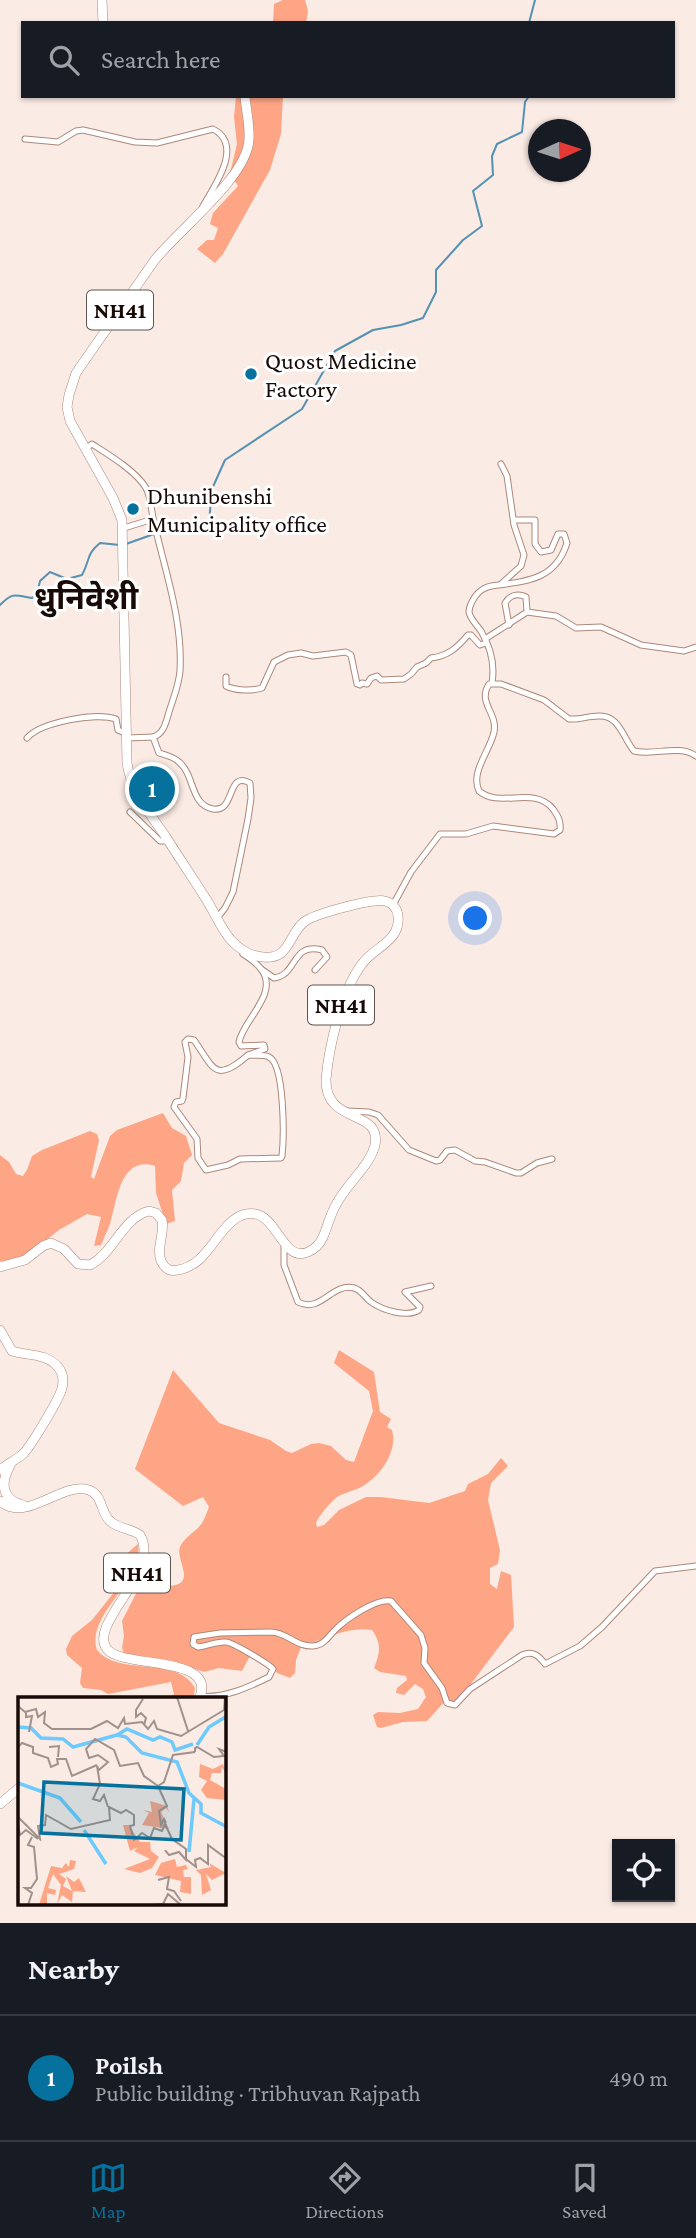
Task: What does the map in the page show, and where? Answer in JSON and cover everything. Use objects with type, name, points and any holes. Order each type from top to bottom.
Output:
[{"type":"highway","points":[[102,0],[103,21]]},
{"type":"highway","name":"NH41","points":[[245,98],[249,139],[247,152],[239,167],[215,197],[168,243],[154,261],[76,373],[67,407],[70,421],[119,510],[124,528],[127,763],[131,780],[142,803],[226,934],[237,946],[250,954],[275,957],[284,952],[299,927],[310,918],[373,901],[385,901],[393,905],[398,920],[395,934],[365,960],[350,982],[341,1005],[326,1086],[330,1101],[341,1111]]},
{"type":"highway","points":[[0,1267],[25,1260],[51,1243],[64,1249],[78,1264],[90,1265],[100,1259],[133,1220],[149,1211],[156,1213],[162,1220],[160,1256],[164,1266],[170,1270],[181,1270],[195,1263],[230,1223],[245,1214],[256,1214],[265,1218],[291,1250],[299,1254],[308,1253],[318,1246],[337,1202],[373,1151],[375,1139],[370,1127],[361,1118],[341,1111]]},
{"type":"highway","points":[[0,1330],[12,1351],[35,1354],[50,1360],[59,1368],[63,1380],[60,1395],[28,1448],[0,1470]]},
{"type":"highway","points":[[14,1460],[3,1477],[5,1492],[12,1502],[32,1505]]},
{"type":"highway","name":"NH41","points":[[0,1501],[14,1508],[32,1505],[75,1490],[88,1490],[97,1496],[110,1521],[140,1535],[144,1545],[143,1560],[107,1625],[104,1645],[120,1657],[189,1671],[200,1681],[200,1697]]},
{"type":"highway","points":[[0,1804],[18,1789]]},
{"type":"street","points":[[25,139],[58,142],[76,131],[83,130],[135,142],[157,143],[213,129],[223,136],[227,143],[227,156],[217,183],[202,209]]},
{"type":"street","points":[[27,738],[38,729],[51,724],[83,718],[111,717],[116,719],[119,732],[127,736],[158,736],[164,727],[180,672],[174,602],[147,489],[139,478],[92,444],[85,449]]},
{"type":"street","points":[[500,585],[521,566],[524,559],[507,476],[501,464]]},
{"type":"street","points":[[124,528],[153,519]]},
{"type":"street","points":[[492,683],[493,662],[486,641],[470,616],[471,605],[482,589],[542,576],[557,563],[567,543],[565,534],[558,534],[551,550],[541,552],[535,544],[535,520],[514,520]]},
{"type":"street","points":[[509,625],[505,603],[510,597],[526,597],[527,612]]},
{"type":"street","points":[[226,677],[226,686],[253,691],[262,688],[274,662],[288,655],[301,653],[313,656],[346,652],[351,655],[357,684],[367,684],[371,678],[377,676],[382,680],[404,679],[431,657],[444,656],[456,649],[468,635],[480,645],[527,612],[556,616],[576,628],[600,627],[631,642],[653,647],[684,651],[696,647]]},
{"type":"street","points":[[393,905],[411,873],[440,834],[466,834],[493,826],[550,834],[560,830],[558,817],[543,800],[489,796],[479,791],[477,774],[490,747],[495,726],[485,700],[486,688],[492,683],[544,700],[569,719],[609,717],[621,729],[634,751],[655,754],[686,751],[696,757]]},
{"type":"street","points":[[152,737],[159,753],[179,761],[184,767],[198,801],[203,806],[215,810],[224,807],[233,785],[243,780],[250,783],[248,819],[233,892],[217,918]]},
{"type":"street","points":[[130,812],[160,841],[168,841]]},
{"type":"street","points":[[226,934],[232,945],[274,978],[287,973],[305,949],[322,950],[327,957],[316,971]]},
{"type":"street","points":[[247,1056],[268,1056],[275,1063],[283,1108],[282,1156],[240,1159],[206,1170],[198,1158],[197,1139],[174,1107],[176,1102],[182,1101],[183,1098],[188,1057],[185,1042],[188,1039],[194,1040],[211,1065],[225,1072],[247,1056],[265,1049],[264,1045],[241,1046],[239,1042],[240,1034],[262,1003],[266,982],[261,969]]},
{"type":"street","points":[[341,1111],[378,1115],[408,1150],[436,1161],[447,1151],[455,1150],[475,1161],[521,1173],[537,1163],[552,1159]]},
{"type":"street","points":[[285,1243],[284,1265],[298,1302],[304,1305],[313,1306],[334,1292],[354,1288],[379,1307],[401,1313],[414,1313],[420,1307],[405,1292],[431,1286]]},
{"type":"street","points":[[205,1697],[251,1686],[269,1677],[273,1669],[266,1662],[229,1642],[198,1647],[193,1644],[194,1637],[220,1633],[278,1632],[304,1645],[317,1646],[355,1615],[385,1600],[391,1601],[422,1635],[424,1663],[442,1688],[447,1703],[455,1705],[470,1689],[522,1655],[536,1654],[545,1664],[580,1646],[615,1615],[655,1571],[696,1566]]},
{"type":"shaded area","points":[[283,0],[305,0],[308,11],[306,21],[273,21],[274,4]]},
{"type":"shaded area","points":[[236,98],[283,98],[281,134],[270,170],[223,254],[215,263],[197,249],[207,240],[214,240],[218,228],[210,224],[213,213],[238,186],[230,173],[237,144],[234,117]]},
{"type":"shaded area","points":[[163,1113],[172,1128],[186,1136],[192,1155],[184,1163],[181,1181],[172,1190],[175,1221],[166,1224],[156,1193],[155,1166],[143,1164],[127,1173],[122,1182],[101,1245],[94,1246],[101,1217],[87,1214],[59,1230],[22,1259],[0,1261],[0,1155],[9,1162],[16,1174],[23,1176],[32,1156],[90,1131],[97,1134],[99,1140],[91,1177],[94,1179],[110,1136],[117,1130]]},
{"type":"shaded area","points":[[339,1350],[374,1372],[380,1412],[391,1419],[387,1427],[392,1430],[393,1446],[376,1476],[360,1488],[337,1497],[320,1516],[317,1527],[324,1525],[339,1510],[366,1497],[429,1503],[465,1491],[468,1484],[488,1474],[501,1458],[508,1466],[491,1483],[488,1500],[500,1550],[498,1564],[490,1568],[490,1584],[497,1589],[501,1571],[511,1575],[514,1627],[458,1701],[451,1702],[447,1699],[427,1721],[377,1727],[373,1715],[378,1712],[400,1713],[418,1709],[426,1697],[423,1689],[415,1684],[404,1695],[396,1693],[397,1688],[407,1680],[406,1676],[380,1672],[374,1668],[379,1649],[372,1630],[355,1630],[307,1644],[303,1642],[296,1660],[295,1673],[290,1678],[277,1673],[270,1662],[251,1654],[242,1671],[219,1668],[204,1672],[172,1661],[124,1653],[122,1648],[122,1621],[145,1576],[155,1576],[169,1586],[182,1581],[184,1571],[180,1547],[202,1523],[209,1507],[203,1497],[183,1506],[135,1469],[173,1370],[219,1423],[270,1440],[292,1453],[311,1444],[331,1446],[346,1460],[354,1462],[373,1411],[369,1391],[334,1363]]},
{"type":"shaded area","points":[[138,1544],[138,1558],[133,1572],[100,1623],[96,1636],[97,1650],[119,1663],[175,1672],[187,1678],[195,1688],[193,1697],[172,1697],[174,1694],[171,1682],[108,1694],[101,1690],[83,1688],[80,1683],[82,1668],[67,1655],[66,1649],[72,1636],[92,1620],[119,1586],[125,1555]]},
{"type":"waterway","points":[[530,21],[535,0]]},
{"type":"waterway","points":[[159,532],[190,531],[209,523],[212,489],[225,460],[302,409],[335,351],[373,330],[423,318],[436,292],[436,270],[463,240],[482,226],[473,191],[493,175],[492,156],[497,144],[522,132],[528,98]]},
{"type":"waterway","points":[[126,544],[154,534]]},
{"type":"waterway","points":[[0,605],[14,596],[32,598],[37,594],[40,581],[50,572],[67,579],[82,575],[90,554],[100,543],[120,545]]},
{"type":"place","name":"Quost Medicine Factory","points":[[251,374]]},
{"type":"place","name":"Dhunibenshi Municipality office","points":[[133,509]]},
{"type":"place","name":"Poilsh","points":[[152,789]]},
{"type":"district","name":"धुनिवेशी","points":[[86,598]]}]
